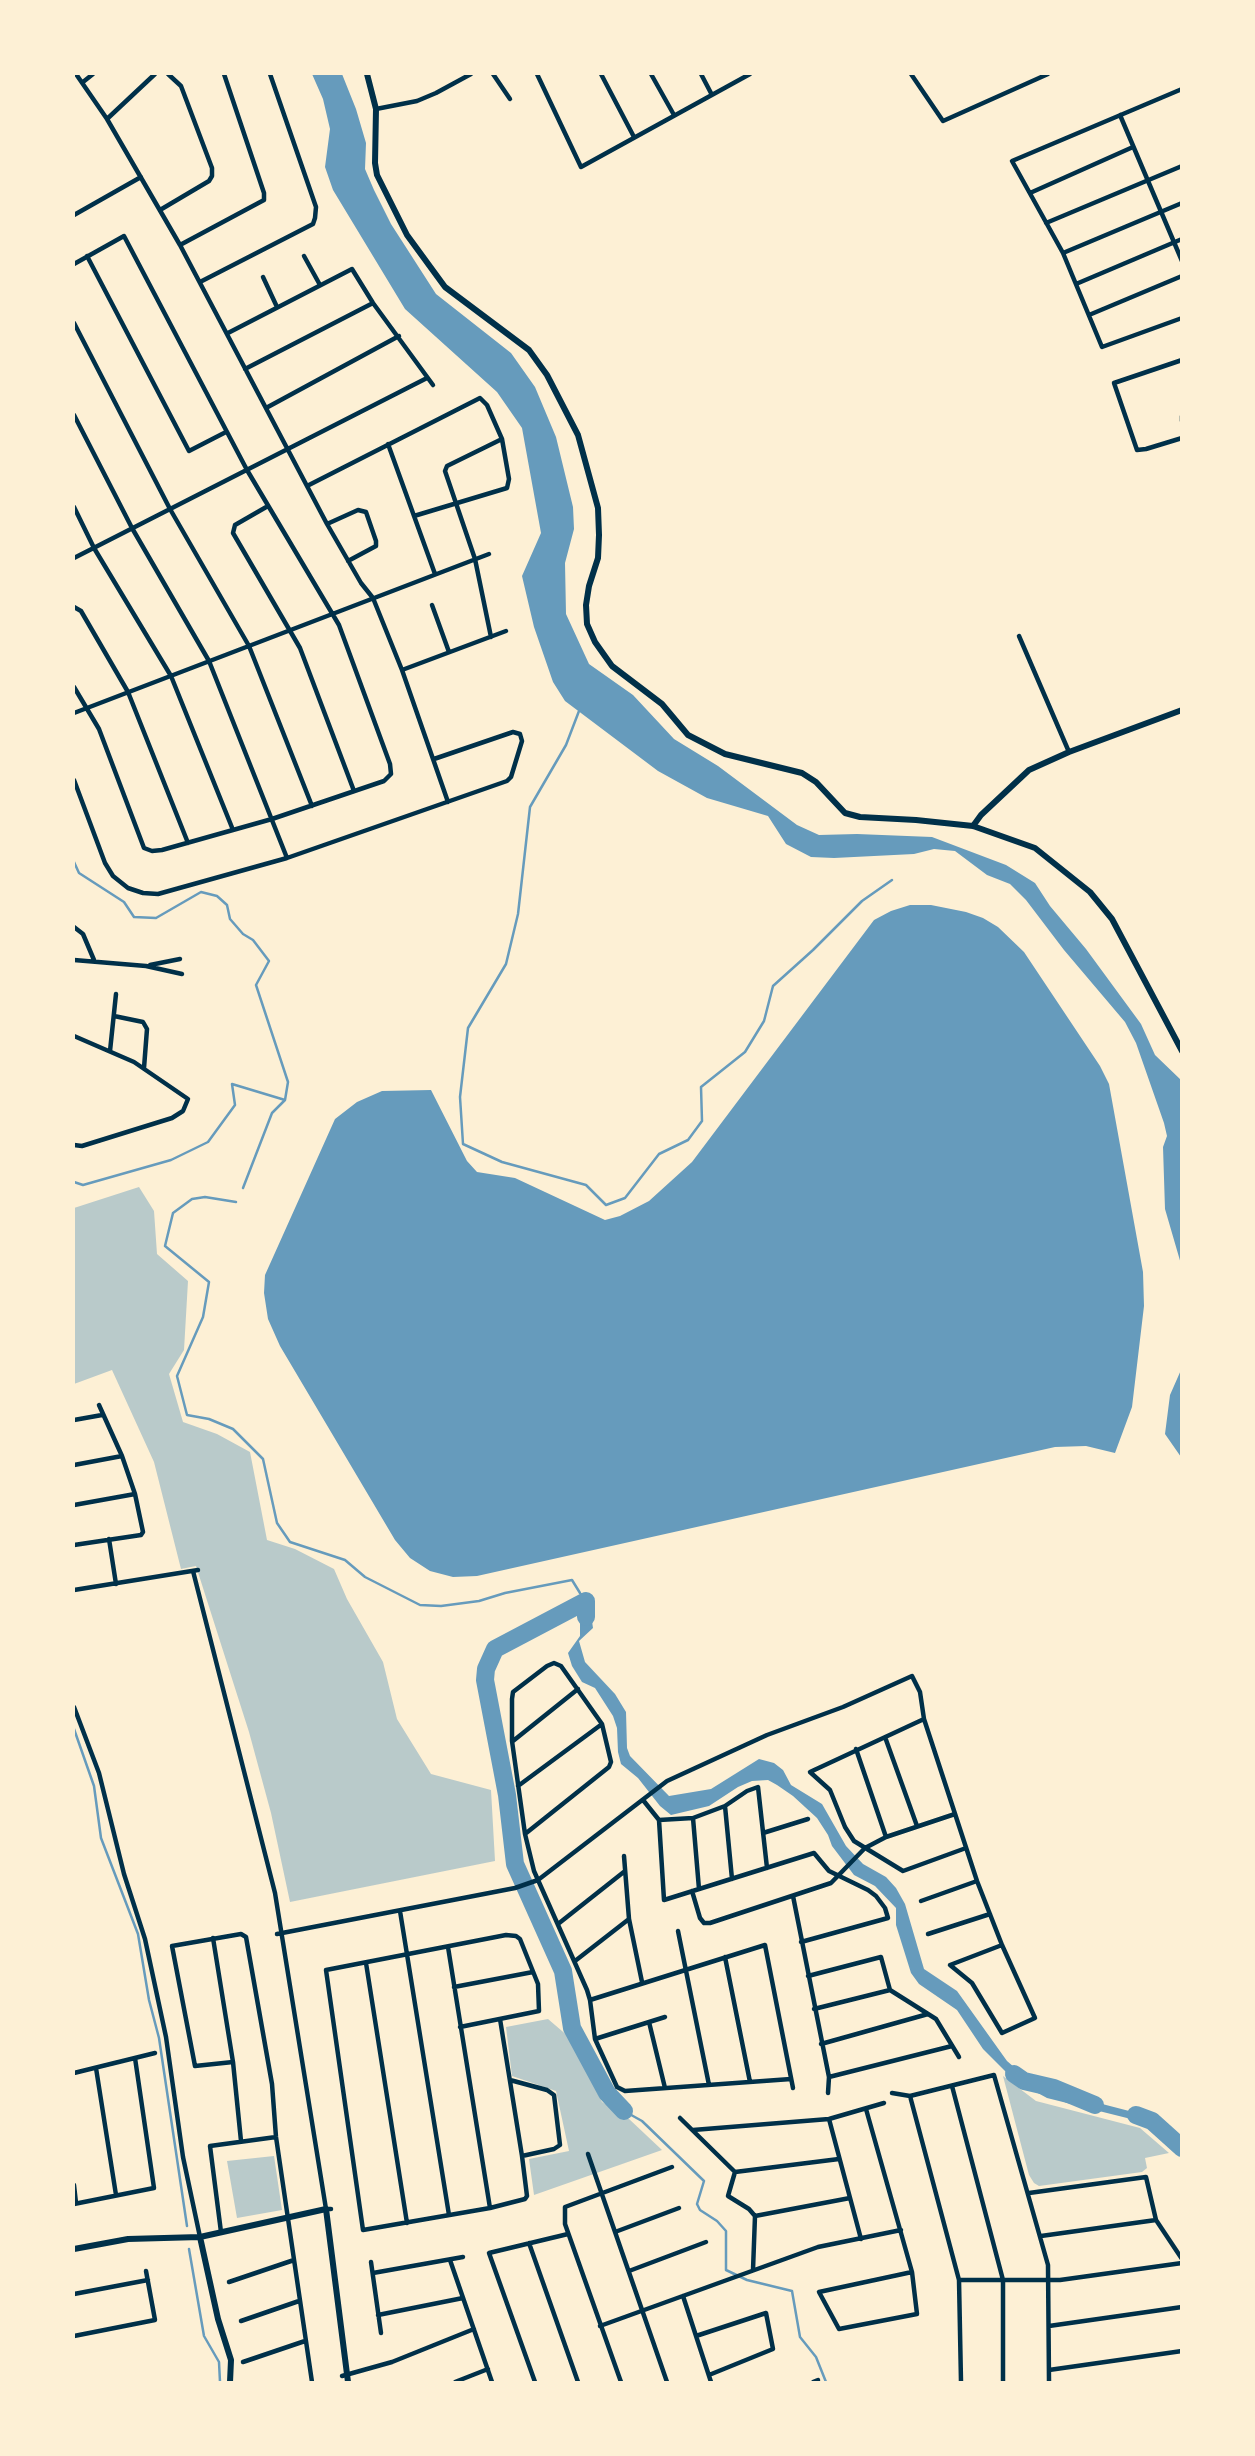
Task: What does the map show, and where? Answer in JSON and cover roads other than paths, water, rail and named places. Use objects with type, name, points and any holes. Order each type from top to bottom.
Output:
[{"type":"street","points":[[76,74],[107,119],[180,245],[327,524],[373,598],[402,670],[448,802]]},
{"type":"street","points":[[83,82],[93,74]]},
{"type":"street","points":[[107,119],[155,74]]},
{"type":"street","points":[[160,210],[209,181],[212,176],[212,168],[181,86],[168,74]]},
{"type":"street","points":[[180,245],[264,200],[264,193],[223,74]]},
{"type":"street","points":[[200,282],[313,223],[315,218],[316,207],[270,74]]},
{"type":"street","points":[[366,74],[376,109],[377,175],[407,235],[445,287],[529,350],[547,375],[578,435],[597,508],[599,535],[598,558],[586,605],[587,624],[595,642],[612,666],[662,704],[688,735],[725,754],[802,773],[816,782],[845,813],[860,817],[973,826],[1035,848],[1090,892],[1112,919],[1181,1051]]},
{"type":"street","points":[[376,109],[417,101],[471,74]]},
{"type":"street","points":[[493,74],[510,99]]},
{"type":"street","points":[[537,74],[581,167],[750,74]]},
{"type":"street","points":[[601,74],[635,137]]},
{"type":"street","points":[[651,74],[674,115]]},
{"type":"street","points":[[701,74],[712,95]]},
{"type":"street","points":[[911,74],[943,121],[1048,74]]},
{"type":"street","points":[[1181,89],[1012,161],[1063,253],[1102,347],[1181,317]]},
{"type":"street","points":[[1120,115],[1181,261]]},
{"type":"street","points":[[1030,193],[1133,147]]},
{"type":"street","points":[[1046,223],[1181,166]]},
{"type":"street","points":[[74,215],[141,177]]},
{"type":"street","points":[[1063,253],[1181,203]]},
{"type":"street","points":[[74,264],[124,236],[247,470],[339,625],[390,764],[391,774],[384,781],[272,819],[152,851],[144,848],[99,729],[74,687]]},
{"type":"street","points":[[1076,284],[1181,239]]},
{"type":"street","points":[[87,256],[189,451],[226,432]]},
{"type":"street","points":[[304,256],[320,285]]},
{"type":"street","points":[[228,333],[352,269],[373,303],[433,385]]},
{"type":"street","points":[[1089,315],[1181,276]]},
{"type":"street","points":[[263,277],[277,307]]},
{"type":"street","points":[[245,369],[373,303]]},
{"type":"street","points":[[74,323],[170,509],[248,646],[312,806]]},
{"type":"street","points":[[266,408],[399,336]]},
{"type":"street","points":[[1181,360],[1114,383],[1137,450],[1181,438]]},
{"type":"street","points":[[74,558],[426,377]]},
{"type":"street","points":[[307,486],[480,398],[487,405],[502,439],[509,479],[507,488],[414,516]]},
{"type":"street","points":[[74,415],[132,528],[209,661],[288,858]]},
{"type":"street","points":[[1181,416],[1181,421]]},
{"type":"street","points":[[491,636],[475,559],[446,468],[502,439]]},
{"type":"street","points":[[388,444],[435,575]]},
{"type":"street","points":[[268,506],[235,525],[233,533],[300,648],[354,791]]},
{"type":"street","points":[[74,508],[94,548],[171,676],[233,830]]},
{"type":"street","points":[[327,524],[358,510],[366,512],[376,546],[348,561]]},
{"type":"street","points":[[74,713],[489,554]]},
{"type":"street","points":[[432,605],[449,652]]},
{"type":"street","points":[[74,607],[81,611],[128,692],[188,843]]},
{"type":"street","points":[[402,670],[506,631]]},
{"type":"street","points":[[1019,636],[1069,752]]},
{"type":"street","points":[[973,826],[1022,775],[1069,752],[1181,710]]},
{"type":"street","points":[[74,780],[105,863],[113,876],[128,888],[158,894],[288,858],[508,781],[521,747],[520,734],[513,732],[434,759]]},
{"type":"street","points":[[74,927],[82,934],[94,960]]},
{"type":"street","points":[[146,966],[180,959]]},
{"type":"street","points":[[74,960],[146,966],[182,974]]},
{"type":"street","points":[[110,1051],[117,994]]},
{"type":"street","points":[[114,1016],[143,1022],[147,1029],[144,1068]]},
{"type":"street","points":[[74,1036],[144,1068],[188,1099],[183,1111],[172,1118],[82,1146],[74,1144]]},
{"type":"street","points":[[74,1545],[141,1535],[143,1532],[135,1494],[122,1456],[99,1405]]},
{"type":"street","points":[[74,1420],[103,1415]]},
{"type":"street","points":[[74,1465],[122,1456]]},
{"type":"street","points":[[74,1505],[135,1494]]},
{"type":"street","points":[[109,1539],[116,1584]]},
{"type":"street","points":[[74,1590],[196,1571],[275,1893],[329,2209],[346,2378],[474,2329]]},
{"type":"street","points":[[525,1834],[609,1767],[611,1762],[602,1724],[561,1666],[554,1663],[547,1665],[513,1692],[512,1741],[525,1834],[536,1881],[575,1961],[590,2000],[595,2039],[620,2090],[791,2079]]},
{"type":"street","points":[[280,1933],[514,1888],[536,1881],[667,1781],[767,1735],[843,1707],[912,1675],[920,1692],[924,1719],[977,1881],[1035,2018],[1002,2032],[972,1983],[950,1965],[1002,1945]]},
{"type":"street","points":[[512,1741],[578,1689]]},
{"type":"street","points":[[74,1707],[99,1773],[121,1862],[145,1939],[166,2037],[197,2237],[231,2360],[230,2382]]},
{"type":"street","points":[[924,1719],[810,1772],[830,1790],[849,1836],[903,1871],[966,1848]]},
{"type":"street","points":[[518,1786],[602,1724]]},
{"type":"street","points":[[885,1737],[917,1826]]},
{"type":"street","points":[[856,1749],[886,1838]]},
{"type":"street","points":[[659,1820],[693,1818],[725,1806],[758,1787],[767,1868]]},
{"type":"street","points":[[645,1799],[659,1820],[664,1900],[814,1853],[829,1871],[876,1896],[885,1908],[888,1918],[801,1942]]},
{"type":"street","points":[[725,1806],[732,1879]]},
{"type":"street","points":[[692,1891],[704,1923],[831,1883],[864,1848],[955,1814]]},
{"type":"street","points":[[693,1818],[699,1889]]},
{"type":"street","points":[[763,1833],[808,1819]]},
{"type":"street","points":[[624,1856],[629,1919],[642,1982]]},
{"type":"street","points":[[558,1924],[625,1871]]},
{"type":"street","points":[[921,1901],[977,1881]]},
{"type":"street","points":[[793,1896],[829,2077],[828,2093]]},
{"type":"street","points":[[400,1910],[449,2215]]},
{"type":"street","points":[[929,1934],[990,1914]]},
{"type":"street","points":[[575,1961],[629,1919]]},
{"type":"street","points":[[678,1931],[709,2085]]},
{"type":"street","points":[[233,2062],[195,2066],[172,1945],[242,1934],[246,1937],[272,2084],[276,2137],[311,2382]]},
{"type":"street","points":[[460,2027],[539,2011],[538,1984],[520,1939],[516,1936],[506,1935],[326,1970],[363,2230],[490,2208],[525,2199],[527,2196],[523,2155],[500,2019]]},
{"type":"street","points":[[214,1938],[233,2062],[241,2141]]},
{"type":"street","points":[[590,2000],[765,1945],[793,2088]]},
{"type":"street","points":[[448,1947],[490,2208]]},
{"type":"street","points":[[808,1976],[881,1956],[890,1990],[936,2019],[959,2057]]},
{"type":"street","points":[[725,1957],[750,2082]]},
{"type":"street","points":[[366,1963],[407,2223]]},
{"type":"street","points":[[454,1987],[533,1972]]},
{"type":"street","points":[[814,2010],[890,1990]]},
{"type":"street","points":[[821,2044],[929,2014]]},
{"type":"street","points":[[595,2039],[665,2017]]},
{"type":"street","points":[[649,2022],[665,2088]]},
{"type":"street","points":[[829,2077],[952,2046]]},
{"type":"street","points":[[74,2073],[155,2053]]},
{"type":"street","points":[[74,2185],[75,2203],[154,2188],[135,2058]]},
{"type":"street","points":[[96,2067],[116,2195]]},
{"type":"street","points":[[892,2093],[910,2096],[995,2075],[1048,2265],[1049,2382]]},
{"type":"street","points":[[510,2080],[547,2090],[554,2095],[560,2145],[554,2149],[523,2155]]},
{"type":"street","points":[[952,2086],[1003,2280],[1003,2382]]},
{"type":"street","points":[[910,2096],[960,2280],[961,2382]]},
{"type":"street","points":[[693,2130],[829,2119],[884,2103]]},
{"type":"street","points":[[866,2109],[912,2272],[918,2314],[839,2329],[819,2292],[912,2272]]},
{"type":"street","points":[[680,2118],[735,2172]]},
{"type":"street","points":[[829,2119],[861,2239]]},
{"type":"street","points":[[221,2232],[210,2146],[276,2137]]},
{"type":"street","points":[[589,2154],[667,2382]]},
{"type":"street","points":[[735,2172],[839,2159]]},
{"type":"street","points":[[621,2382],[568,2234],[565,2207],[672,2167]]},
{"type":"street","points":[[735,2172],[728,2196],[755,2216],[750,2271]]},
{"type":"street","points":[[960,2280],[1049,2280],[1181,2261],[1156,2220],[1146,2177],[1029,2193]]},
{"type":"street","points":[[755,2216],[850,2198]]},
{"type":"street","points":[[615,2232],[679,2208]]},
{"type":"street","points":[[74,2249],[128,2239],[197,2237],[329,2209]]},
{"type":"street","points":[[1041,2236],[1156,2220]]},
{"type":"street","points":[[600,2326],[818,2247],[901,2230]]},
{"type":"street","points":[[535,2382],[489,2253],[568,2234]]},
{"type":"street","points":[[629,2271],[706,2242]]},
{"type":"street","points":[[529,2243],[578,2382]]},
{"type":"street","points":[[373,2273],[463,2257]]},
{"type":"street","points":[[229,2282],[294,2260]]},
{"type":"street","points":[[450,2260],[492,2382]]},
{"type":"street","points":[[371,2262],[380,2333]]},
{"type":"street","points":[[74,2336],[155,2320],[146,2271]]},
{"type":"street","points":[[74,2294],[148,2280]]},
{"type":"street","points":[[683,2296],[711,2382]]},
{"type":"street","points":[[378,2315],[463,2298]]},
{"type":"street","points":[[241,2321],[299,2301]]},
{"type":"street","points":[[1049,2326],[1181,2307]]},
{"type":"street","points":[[696,2336],[766,2313],[773,2349],[709,2375]]},
{"type":"street","points":[[243,2362],[305,2341]]},
{"type":"street","points":[[1049,2370],[1181,2351]]},
{"type":"street","points":[[454,2382],[488,2369]]},
{"type":"water","points":[[312,74],[342,74],[366,143],[365,169],[391,224],[436,294],[511,353],[535,387],[556,437],[573,507],[574,529],[565,563],[566,614],[589,664],[633,695],[674,739],[718,766],[797,825],[819,835],[932,837],[1006,865],[1035,883],[1141,1024],[1155,1055],[1181,1080],[1181,1264],[1165,1209],[1163,1147],[1167,1136],[1136,1043],[1125,1022],[1010,884],[987,875],[955,851],[934,849],[914,854],[811,857],[786,844],[768,816],[707,798],[658,771],[565,701],[553,682],[534,627],[522,576],[541,533],[522,428],[497,392],[405,309],[333,190],[325,167],[330,129],[323,99]]},
{"type":"water","points":[[910,905],[931,905],[966,912],[998,927],[1024,952],[1100,1066],[1109,1084],[1143,1272],[1144,1306],[1132,1407],[1115,1453],[1086,1446],[1055,1447],[477,1576],[453,1577],[430,1571],[410,1558],[395,1540],[280,1346],[268,1319],[264,1293],[265,1275],[335,1119],[357,1102],[382,1091],[431,1090],[467,1161],[477,1172],[515,1178],[605,1220],[620,1216],[649,1201],[692,1162],[874,920]]},
{"type":"water","points":[[1181,1370],[1182,1457],[1165,1434],[1170,1395]]},
{"type":"water","points":[[580,1593],[588,1594],[593,1628],[579,1641],[585,1662],[615,1694],[626,1712],[627,1748],[630,1756],[669,1796],[711,1789],[759,1759],[774,1763],[783,1770],[791,1785],[822,1804],[846,1846],[863,1864],[886,1877],[896,1888],[905,1904],[924,1969],[957,1991],[1007,2061],[1021,2073],[1056,2092],[1160,2119],[1181,2139],[1181,2149],[1159,2126],[1047,2098],[1014,2080],[983,2049],[957,2010],[919,1984],[911,1973],[896,1925],[896,1908],[875,1886],[854,1875],[832,1846],[817,1818],[777,1785],[768,1780],[752,1781],[709,1806],[671,1815],[660,1806],[638,1778],[621,1764],[613,1716],[595,1688],[582,1682],[572,1666],[568,1653],[580,1636]]},
{"type":"waterway","points":[[579,711],[566,745],[530,807],[518,914],[506,964],[468,1028],[460,1097],[463,1144],[502,1162],[586,1185],[606,1205],[625,1198],[659,1154],[688,1140],[702,1121],[701,1087],[745,1052],[764,1021],[773,986],[862,901],[892,880]]},
{"type":"waterway","points":[[74,862],[79,873],[124,902],[134,917],[156,918],[201,892],[217,896],[227,905],[230,919],[243,934],[253,940],[269,961],[256,985],[288,1082],[285,1100],[272,1113],[243,1188]]},
{"type":"waterway","points":[[74,1182],[83,1185],[171,1160],[208,1142],[235,1105],[232,1084],[285,1100]]},
{"type":"waterway","points":[[236,1202],[205,1197],[192,1199],[173,1213],[165,1246],[209,1282],[203,1317],[177,1376],[187,1415],[209,1419],[233,1429],[263,1459],[277,1523],[290,1542],[345,1560],[365,1577],[420,1605],[441,1606],[479,1601],[572,1580],[580,1593]]},
{"type":"waterway","points":[[586,1617],[586,1601],[495,1649],[486,1669],[485,1680],[507,1795],[515,1864],[563,1971],[572,2028],[607,2093],[624,2111]]},
{"type":"waterway","points":[[74,1729],[94,1786],[101,1838],[138,1934],[149,2000],[159,2038],[187,2226]]},
{"type":"waterway","points":[[1014,2074],[1024,2081],[1054,2088],[1095,2105]]},
{"type":"waterway","points":[[624,2111],[642,2121],[704,2181],[697,2204],[700,2210],[717,2221],[726,2231],[726,2270],[747,2280],[792,2291],[800,2337],[816,2357],[826,2382]]},
{"type":"waterway","points":[[1136,2115],[1152,2121],[1182,2148]]},
{"type":"waterway","points":[[189,2249],[204,2336],[219,2362],[220,2382]]}]
